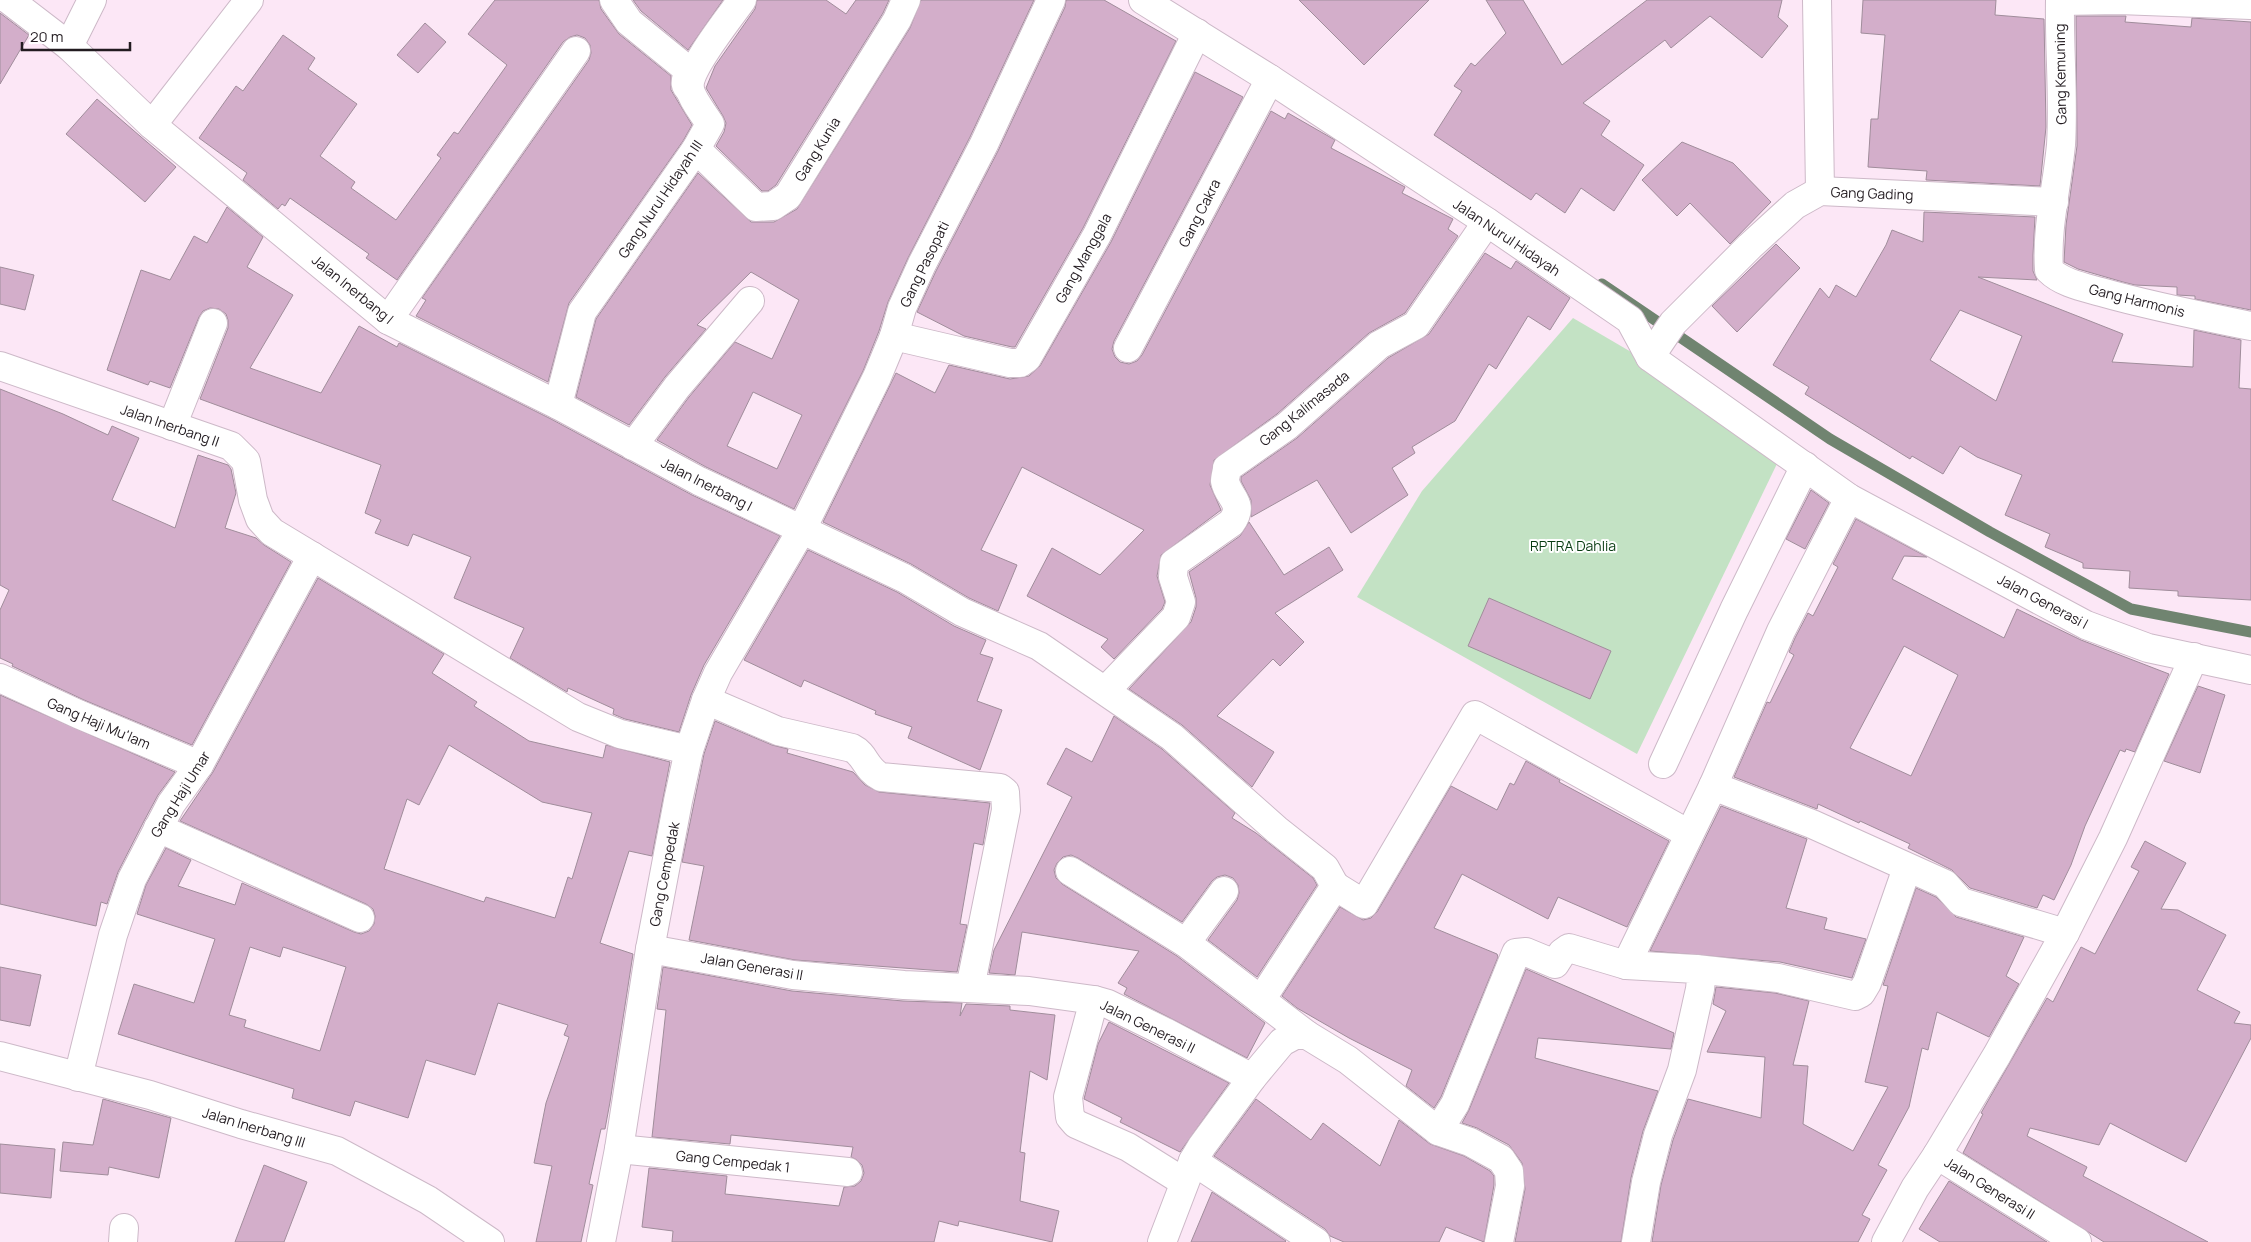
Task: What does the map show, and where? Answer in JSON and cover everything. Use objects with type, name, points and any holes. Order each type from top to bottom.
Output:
[{"type":"street","name":"Jalan Inerbang I","points":[[8,0],[69,46],[152,125],[388,320],[801,530],[904,578],[962,612],[1039,646],[1106,690],[1179,743],[1284,836],[1325,868],[1336,886]]},
{"type":"street","points":[[69,46],[92,0]]},
{"type":"street","points":[[152,125],[249,0]]},
{"type":"street","points":[[614,0],[630,22],[688,70],[685,82],[686,87],[690,90]]},
{"type":"street","points":[[690,90],[690,80],[696,67],[742,0]]},
{"type":"street","name":"Gang Kunia","points":[[696,149],[756,207],[773,206],[788,196],[896,20],[906,0]]},
{"type":"street","name":"Gang Pasopati","points":[[801,530],[877,377],[894,336],[902,308],[918,272],[984,144],[1051,0]]},
{"type":"street","name":"Jalan Nurul Hidayah","points":[[1143,0],[1270,79],[1487,222],[1630,320],[1662,339],[1805,466],[1849,498]]},
{"type":"street","name":"Gang Gading","points":[[1818,0],[1820,191],[2054,202]]},
{"type":"street","name":"Gang Kemuning","points":[[2047,247],[2054,202],[2062,114],[2060,0],[2120,0],[2251,5]]},
{"type":"street","name":"Gang Manggala","points":[[894,336],[1010,363],[1020,363],[1027,358],[1097,235],[1197,32]]},
{"type":"street","points":[[388,320],[576,51]]},
{"type":"street","name":"Gang Cakra","points":[[1128,348],[1270,79]]},
{"type":"street","name":"Gang Nurul Hidayah III","points":[[558,405],[582,312],[696,149],[710,124],[690,90]]},
{"type":"street","points":[[1662,339],[1750,246],[1795,205],[1820,191]]},
{"type":"street","name":"Gang Kalimasada","points":[[1106,690],[1176,616],[1181,602],[1172,577],[1174,563],[1232,523],[1237,514],[1237,504],[1225,480],[1227,468],[1287,426],[1379,345],[1416,325],[1487,222]]},
{"type":"street","name":"Gang Harmonis","points":[[2047,247],[2049,270],[2055,276],[2142,304],[2251,326]]},
{"type":"street","points":[[634,446],[677,387],[750,301]]},
{"type":"street","points":[[172,426],[213,323]]},
{"type":"street","name":"Jalan Inerbang II","points":[[0,366],[231,446],[246,461],[253,500],[260,519],[272,532],[578,717],[620,734],[689,750]]},
{"type":"street","points":[[1662,764],[1734,610],[1805,466]]},
{"type":"street","points":[[1626,964],[1713,786],[1781,632],[1849,498]]},
{"type":"street","name":"Jalan Generasi I","points":[[1849,498],[2086,625],[2148,648],[2251,670]]},
{"type":"street","name":"Gang Cempedak","points":[[601,1242],[619,1149],[650,949],[689,750],[718,672],[801,530]]},
{"type":"street","name":"Gang Haji Umar","points":[[78,1077],[122,905],[171,804],[199,766],[312,556]]},
{"type":"street","points":[[1937,1155],[1997,1055],[2065,933],[2113,838],[2194,657]]},
{"type":"street","name":"Gang Haji Mu'lam","points":[[0,678],[199,766]]},
{"type":"street","points":[[706,700],[778,731],[852,748],[859,752],[871,772],[881,777],[1000,788],[1005,792],[1006,810],[970,988]]},
{"type":"street","points":[[1261,1000],[1336,886],[1364,904],[1475,715],[1689,834]]},
{"type":"street","points":[[1713,786],[1805,821],[1945,884],[1960,902],[2065,933]]},
{"type":"street","points":[[158,828],[360,918]]},
{"type":"street","points":[[1438,1131],[1455,1104],[1516,953],[1526,952],[1555,964],[1562,953],[1569,948],[1626,964],[1778,978],[1855,996],[1861,993],[1867,982],[1907,868]]},
{"type":"street","points":[[1070,871],[1186,943],[1307,1034],[1348,1060],[1438,1131],[1470,1142],[1499,1157],[1509,1170],[1509,1195],[1499,1242]]},
{"type":"street","points":[[1186,943],[1224,892]]},
{"type":"street","name":"Jalan Generasi II","points":[[650,949],[793,975],[875,983],[1029,991],[1094,1000],[1108,1004],[1165,1032],[1252,1078]]},
{"type":"street","points":[[1636,1242],[1646,1182],[1658,1135],[1682,1070],[1700,989],[1702,979],[1696,969]]},
{"type":"street","points":[[1094,1000],[1068,1097],[1070,1117],[1076,1124],[1188,1172],[1316,1242]]},
{"type":"street","points":[[1162,1242],[1188,1172],[1252,1078],[1286,1039],[1295,1035],[1307,1034]]},
{"type":"street","name":"Jalan Inerbang III","points":[[0,1056],[150,1095],[337,1151],[428,1200],[490,1242]]},
{"type":"street","name":"Gang Cempedak 1","points":[[619,1149],[848,1172]]},
{"type":"street","name":"Jalan Generasi II","points":[[1886,1242],[1915,1188],[1937,1155],[2077,1242]]},
{"type":"green space","name":"RPTRA Dahlia","points":[[1573,318],[1787,443],[1637,754],[1357,597],[1422,491]]},
{"type":"building","points":[[495,0],[599,0],[601,9],[619,34],[671,76],[671,90],[692,125],[683,141],[569,303],[548,382],[416,316],[426,300],[422,298],[589,60],[591,53],[590,45],[585,38],[577,35],[563,42],[397,280],[366,258],[369,254],[290,198],[285,206],[282,204],[278,209],[243,180],[247,173],[199,138],[236,86],[243,91],[283,35],[315,58],[308,69],[357,104],[320,156],[355,182],[351,188],[396,220],[441,158],[437,155],[454,132],[458,134],[507,65],[468,34]]},
{"type":"building","points":[[633,0],[723,0],[688,50],[641,11]]},
{"type":"building","points":[[757,0],[826,0],[846,14],[856,0],[889,0],[883,13],[776,185],[768,191],[762,191],[716,146],[724,132],[726,123],[706,88],[715,66],[755,9]]},
{"type":"building","points":[[921,0],[1034,0],[970,137],[908,258],[888,302],[863,371],[794,509],[706,467],[657,440],[689,397],[735,342],[772,359],[799,300],[751,272],[697,325],[706,329],[665,377],[629,425],[576,397],[596,319],[698,173],[751,222],[774,222],[797,209],[910,28]],"holes":[[[753,392],[802,415],[777,469],[727,446]]]},
{"type":"building","points":[[1066,0],[1104,0],[1176,41],[1083,228],[1015,347],[1012,347],[964,336],[917,312],[998,151],[1065,7]]},
{"type":"building","points":[[1299,0],[1429,0],[1364,65]]},
{"type":"building","points":[[1486,0],[1523,0],[1562,65],[1647,0],[1782,0],[1778,17],[1788,26],[1762,58],[1710,16],[1671,48],[1665,40],[1583,103],[1610,121],[1601,135],[1644,165],[1614,211],[1581,188],[1565,213],[1536,193],[1531,200],[1434,135],[1462,91],[1454,86],[1471,63],[1475,66],[1506,33]]},
{"type":"building","points":[[1863,0],[1996,0],[1995,15],[2044,19],[2046,127],[2040,186],[1926,180],[1927,171],[1868,167],[1871,119],[1878,119],[1885,35],[1861,33]]},
{"type":"building","points":[[0,13],[29,35],[0,84]]},
{"type":"building","points":[[2076,16],[2126,16],[2125,22],[2191,27],[2192,18],[2251,22],[2251,310],[2195,299],[2195,296],[2177,295],[2177,287],[2135,285],[2123,282],[2078,269],[2064,262],[2066,225],[2077,146]]},
{"type":"building","points":[[425,23],[446,42],[418,73],[397,55]]},
{"type":"building","points":[[1195,72],[1243,97],[1114,341],[1112,349],[1115,357],[1120,362],[1129,364],[1137,361],[1142,355],[1271,111],[1285,119],[1288,113],[1335,140],[1331,148],[1405,187],[1402,193],[1453,219],[1448,229],[1458,236],[1405,313],[1369,333],[1277,414],[1214,460],[1210,485],[1221,510],[1161,555],[1157,576],[1165,602],[1162,609],[1114,659],[1101,647],[1108,639],[1027,596],[1052,548],[1100,575],[1144,530],[1022,467],[981,550],[1017,565],[998,611],[969,598],[911,564],[823,522],[896,373],[935,393],[949,365],[1010,379],[1029,376],[1040,366],[1111,242]]},
{"type":"building","points":[[97,99],[176,167],[145,202],[66,134]]},
{"type":"building","points":[[1682,142],[1733,163],[1771,202],[1730,244],[1690,203],[1677,216],[1642,180]]},
{"type":"building","points":[[227,207],[263,237],[247,267],[293,295],[250,368],[321,393],[359,326],[397,347],[399,343],[551,419],[692,495],[780,536],[704,665],[691,695],[679,732],[625,719],[613,714],[614,709],[568,688],[567,692],[510,658],[524,628],[454,598],[471,557],[413,534],[408,546],[375,533],[381,520],[365,513],[381,465],[200,399],[228,328],[226,314],[219,309],[210,308],[203,311],[199,317],[170,388],[150,381],[148,385],[107,370],[141,270],[170,280],[194,236],[207,243]]},
{"type":"building","points":[[1924,212],[2035,217],[2033,271],[2037,280],[1978,277],[2123,334],[2112,362],[2193,367],[2194,330],[2241,340],[2239,388],[2251,389],[2251,600],[2178,596],[2178,591],[2129,588],[2130,571],[2083,568],[2083,563],[2045,547],[2050,534],[2005,515],[2022,475],[1977,457],[1960,446],[1943,474],[1912,456],[1910,459],[1805,394],[1809,387],[1773,365],[1820,288],[1829,298],[1836,285],[1856,297],[1886,245],[1892,230],[1923,242]],"holes":[[[1960,310],[2022,336],[1996,401],[1930,360]]]},
{"type":"building","points":[[1776,244],[1800,268],[1737,332],[1712,306]]},
{"type":"building","points":[[1485,253],[1511,269],[1516,261],[1570,298],[1550,330],[1528,316],[1496,369],[1489,364],[1455,421],[1412,447],[1415,453],[1392,468],[1408,495],[1351,533],[1317,480],[1251,517],[1251,500],[1241,481],[1241,477],[1297,438],[1388,358],[1429,334]]},
{"type":"building","points":[[0,267],[34,275],[25,310],[0,304]]},
{"type":"building","points":[[0,389],[63,414],[108,435],[112,426],[139,438],[112,500],[175,528],[198,455],[228,465],[231,469],[236,493],[225,528],[256,538],[291,562],[192,745],[84,700],[12,666],[13,664],[0,658],[0,610],[9,590],[0,585]]},
{"type":"building","points":[[1811,490],[1829,503],[1805,549],[1786,539]]},
{"type":"building","points":[[1856,519],[1927,557],[1904,556],[1892,579],[2004,638],[2017,609],[2081,640],[2169,674],[2135,752],[2126,749],[2125,752],[2120,750],[2054,900],[2043,895],[2037,908],[1970,888],[1952,870],[1908,848],[1910,844],[1818,804],[1817,809],[1734,777],[1767,702],[1770,703],[1794,655],[1789,652],[1795,638],[1808,613],[1813,616],[1838,567],[1833,564]],"holes":[[[1904,646],[1958,675],[1911,776],[1850,748]]]},
{"type":"building","points":[[1249,522],[1284,575],[1329,547],[1343,570],[1275,613],[1304,642],[1280,666],[1273,659],[1217,716],[1274,752],[1252,787],[1182,725],[1129,689],[1191,622],[1196,607],[1196,598],[1189,572],[1240,536]]},
{"type":"building","points":[[808,550],[897,592],[954,626],[986,640],[980,654],[993,658],[977,701],[1002,710],[980,770],[908,738],[912,727],[875,714],[876,711],[804,680],[801,687],[744,660]]},
{"type":"building","points":[[318,578],[444,654],[432,673],[477,702],[474,706],[529,741],[603,758],[606,745],[670,762],[652,856],[629,851],[600,943],[633,954],[610,1102],[605,1129],[601,1129],[589,1184],[593,1185],[581,1242],[536,1242],[552,1166],[534,1163],[546,1103],[569,1037],[564,1035],[568,1025],[498,1003],[475,1075],[426,1060],[408,1118],[355,1101],[350,1116],[292,1098],[294,1089],[118,1034],[134,984],[194,1003],[215,939],[137,914],[146,885],[166,848],[191,860],[178,886],[235,905],[242,883],[354,932],[361,934],[369,931],[374,924],[375,916],[373,909],[366,904],[180,821],[213,772]],"holes":[[[449,745],[542,802],[592,813],[572,879],[568,877],[555,918],[486,897],[484,902],[384,869],[407,799],[419,805]],[[250,947],[280,957],[283,947],[346,967],[320,1051],[244,1027],[246,1020],[229,1015]]]},
{"type":"building","points":[[1489,598],[1611,651],[1590,699],[1468,646]]},
{"type":"building","points":[[2198,686],[2225,695],[2200,773],[2164,761]]},
{"type":"building","points":[[0,695],[175,772],[158,795],[144,821],[118,872],[107,904],[101,902],[96,926],[0,904]]},
{"type":"building","points":[[1114,716],[1162,749],[1235,813],[1232,818],[1256,833],[1313,878],[1317,885],[1257,977],[1208,940],[1237,900],[1239,893],[1238,885],[1233,878],[1225,875],[1217,877],[1212,881],[1182,922],[1071,855],[1063,857],[1057,863],[1054,870],[1056,878],[1062,884],[1177,956],[1265,1023],[1247,1058],[1124,994],[1127,988],[1118,983],[1139,951],[1022,932],[1015,975],[989,973],[994,950],[1072,797],[1047,784],[1066,748],[1092,762]]},
{"type":"building","points":[[715,721],[772,745],[788,749],[787,753],[853,772],[865,785],[879,792],[990,803],[983,845],[974,843],[960,924],[967,925],[957,972],[795,960],[689,940],[704,866],[682,862],[704,754]]},
{"type":"building","points":[[1526,761],[1560,780],[1559,782],[1669,841],[1627,927],[1558,897],[1548,919],[1462,874],[1434,928],[1497,954],[1498,957],[1441,1097],[1434,1108],[1406,1086],[1412,1070],[1349,1038],[1297,1008],[1282,996],[1340,907],[1363,920],[1371,918],[1377,912],[1451,786],[1497,810],[1510,783],[1514,785]]},
{"type":"building","points":[[1721,806],[1807,839],[1786,908],[1827,918],[1824,929],[1866,939],[1852,978],[1780,962],[1650,951]]},
{"type":"building","points":[[2145,841],[2186,863],[2161,909],[2178,910],[2226,935],[2197,990],[2240,1012],[2234,1023],[2251,1025],[2251,1038],[2186,1162],[2110,1123],[2099,1145],[2030,1128],[2027,1136],[2087,1167],[2083,1176],[2208,1242],[2104,1242],[1963,1153],[1983,1114],[1981,1113],[2047,998],[2053,1002],[2081,947],[2095,954],[2139,871],[2131,867]]},
{"type":"building","points":[[1916,888],[1936,897],[1956,917],[2024,937],[2006,976],[2019,984],[1989,1037],[1937,1012],[1928,1050],[1922,1048],[1909,1107],[1878,1165],[1887,1170],[1862,1215],[1870,1219],[1858,1242],[1652,1242],[1661,1185],[1673,1140],[1688,1099],[1761,1118],[1765,1057],[1707,1052],[1726,1011],[1713,1004],[1716,987],[1775,993],[1809,1001],[1793,1065],[1808,1066],[1803,1124],[1853,1151],[1888,1087],[1865,1082],[1888,986],[1883,985]]},
{"type":"building","points":[[0,967],[41,975],[30,1026],[0,1020]]},
{"type":"building","points":[[663,967],[792,991],[903,1001],[962,1003],[960,1016],[966,1004],[1010,1006],[1010,1010],[1055,1015],[1047,1080],[1030,1071],[1020,1152],[1025,1153],[1020,1201],[1059,1211],[1052,1242],[959,1221],[958,1226],[939,1221],[934,1242],[672,1242],[673,1231],[642,1227],[649,1168],[727,1176],[725,1194],[839,1206],[844,1187],[855,1186],[861,1181],[864,1173],[862,1165],[851,1157],[853,1147],[731,1135],[730,1144],[652,1137],[666,1010],[657,1009]]},
{"type":"building","points":[[1526,969],[1674,1033],[1671,1049],[1538,1038],[1535,1058],[1658,1091],[1643,1131],[1631,1178],[1621,1242],[1515,1242],[1525,1189],[1522,1163],[1509,1145],[1477,1128],[1462,1123]]},
{"type":"building","points":[[1109,1022],[1229,1083],[1180,1152],[1120,1122],[1122,1118],[1084,1099],[1098,1044]]},
{"type":"building","points":[[103,1099],[171,1118],[159,1178],[109,1167],[108,1175],[60,1171],[63,1142],[93,1145]]},
{"type":"building","points":[[1256,1099],[1311,1140],[1323,1123],[1380,1166],[1399,1120],[1430,1144],[1464,1156],[1490,1171],[1494,1176],[1494,1185],[1484,1242],[1446,1227],[1439,1242],[1344,1242],[1330,1236],[1325,1229],[1214,1156]]},
{"type":"building","points":[[0,1144],[55,1149],[51,1198],[0,1193]]},
{"type":"building","points":[[264,1165],[307,1182],[284,1242],[235,1242]]},
{"type":"building","points":[[1949,1181],[2047,1242],[1940,1242],[1919,1229]]},
{"type":"building","points":[[1212,1192],[1286,1241],[1191,1242]]},
{"type":"waterway","points":[[1602,284],[1830,439],[1990,532],[2131,609],[2251,632]]}]
